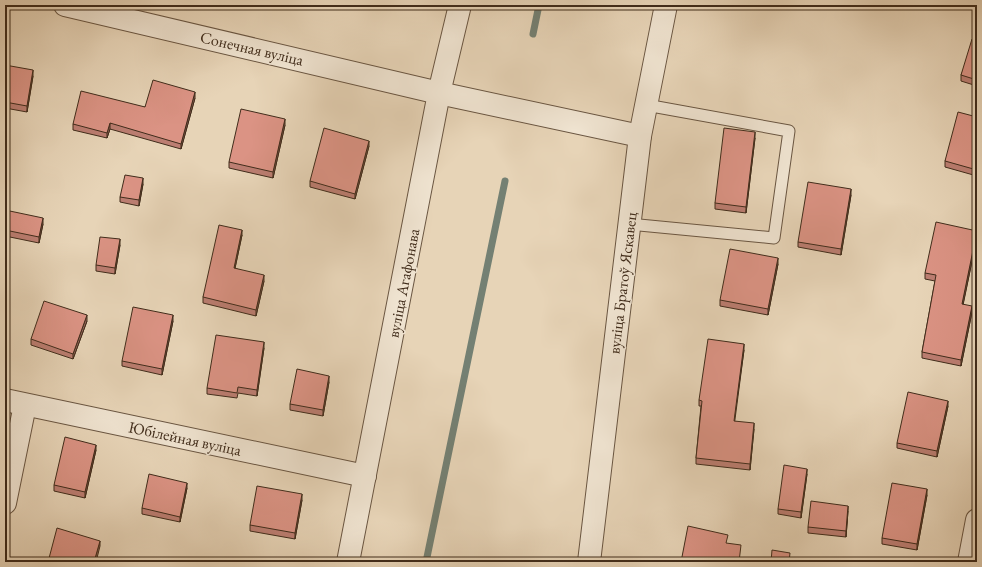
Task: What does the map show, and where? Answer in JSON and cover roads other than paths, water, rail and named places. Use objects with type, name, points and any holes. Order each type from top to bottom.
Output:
[{"type":"street","name":"Сонечная вуліца","points":[[65,5],[440,93],[640,136]]},
{"type":"street","name":"вуліца Агафонава","points":[[348,562],[440,93],[460,5]]},
{"type":"street","name":"вуліца Братоў Яскавец","points":[[589,562],[640,136],[666,5]]},
{"type":"street","name":"Юбілейная вуліца","points":[[15,403],[365,476]]},
{"type":"street","points":[[5,503],[15,403]]},
{"type":"street","points":[[969,562],[977,520]]},
{"type":"lane","points":[[629,224],[774,238],[789,131],[646,105]]},
{"type":"waterway","points":[[533,34],[539,5]]},
{"type":"waterway","points":[[426,562],[505,181]]}]
